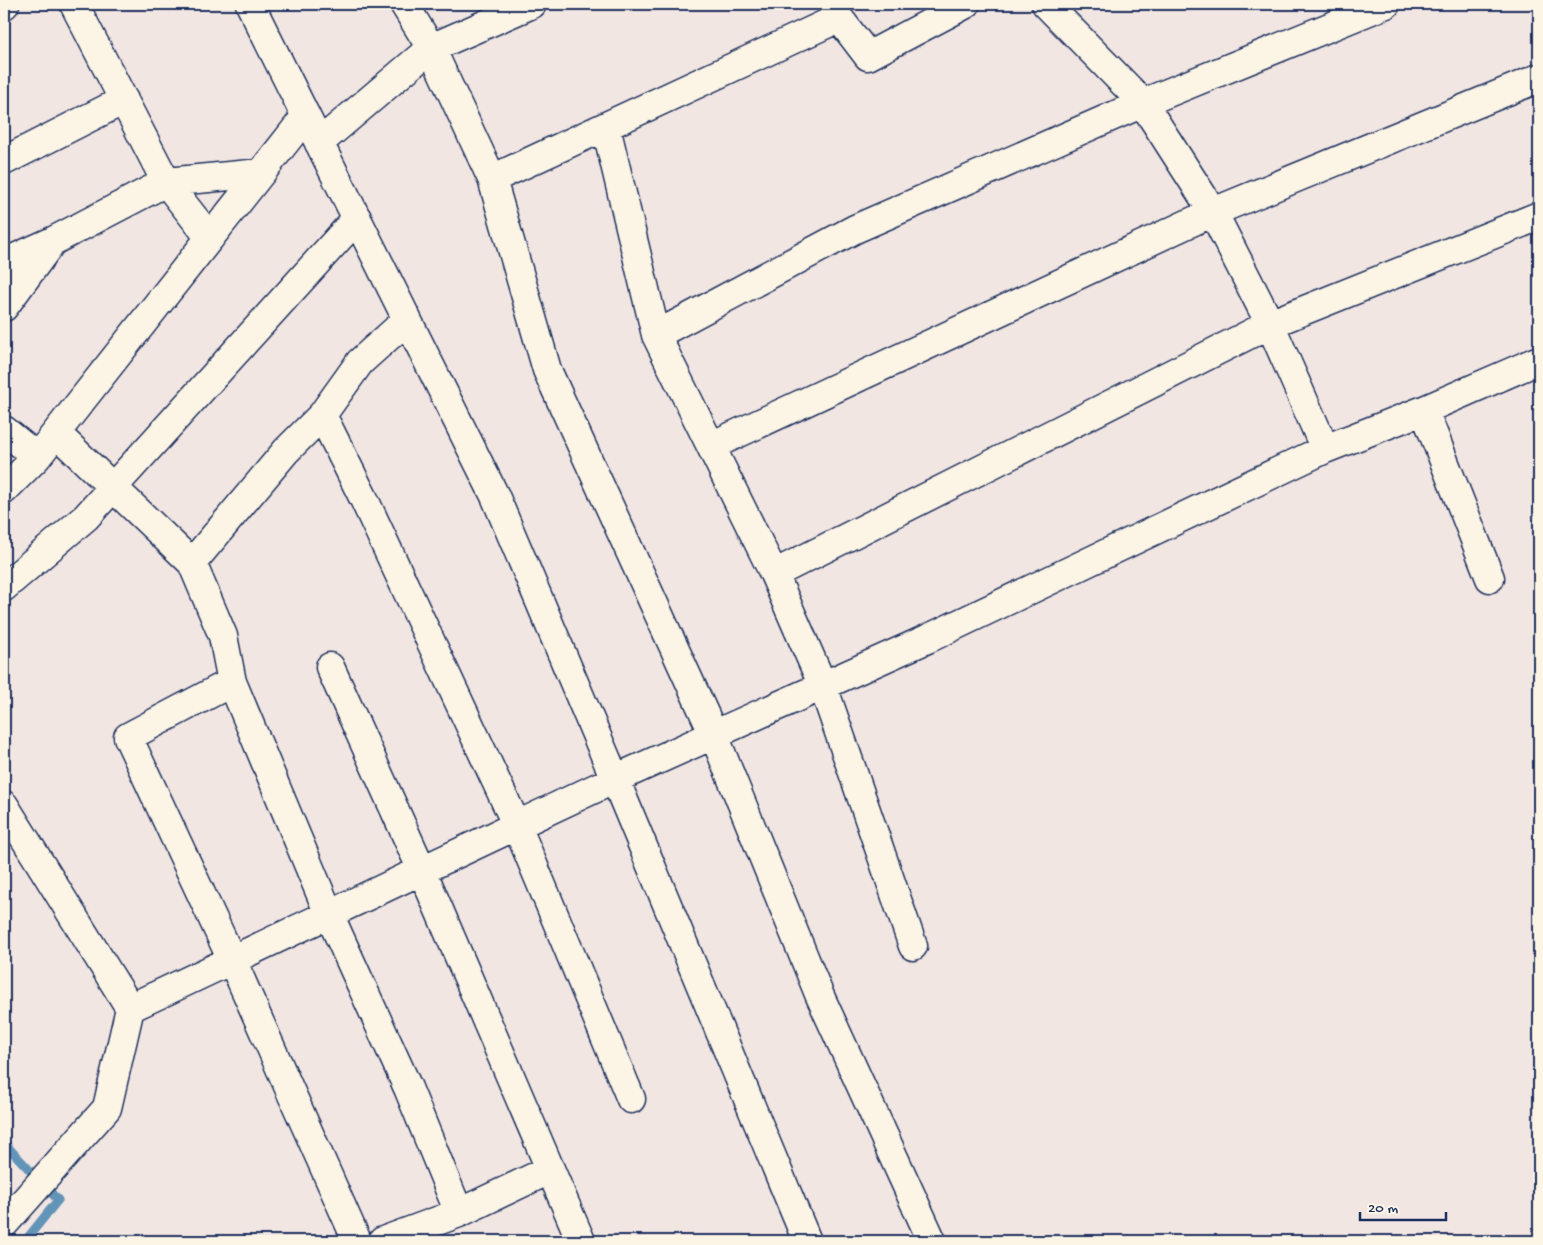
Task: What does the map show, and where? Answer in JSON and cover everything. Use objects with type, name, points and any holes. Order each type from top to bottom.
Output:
[{"type":"street","points":[[74,4],[166,182],[210,238]]},
{"type":"street","points":[[250,4],[495,496],[616,780],[807,1241]]},
{"type":"street","points":[[404,4],[430,48],[492,179],[547,370],[714,735],[820,994],[932,1241]]},
{"type":"street","points":[[319,143],[430,48],[532,4]]},
{"type":"street","points":[[492,179],[606,127],[835,11],[868,56],[966,4]]},
{"type":"street","points":[[1046,4],[1144,104],[1213,212],[1270,324],[1324,449]]},
{"type":"street","points":[[656,335],[855,229],[1144,104],[1386,4]]},
{"type":"street","points":[[711,446],[1213,212],[1539,78]]},
{"type":"street","points":[[4,161],[124,100]]},
{"type":"street","points":[[4,490],[37,458],[306,116]]},
{"type":"street","points":[[606,127],[656,335],[774,574],[823,686],[913,946]]},
{"type":"street","points":[[4,263],[53,241],[166,182],[261,172]]},
{"type":"street","points":[[774,574],[1270,324],[1539,216]]},
{"type":"street","points":[[4,587],[86,517],[357,218]]},
{"type":"street","points":[[4,307],[53,241]]},
{"type":"street","points":[[192,563],[286,451],[322,415],[360,362],[407,320]]},
{"type":"street","points":[[130,1008],[616,780],[928,639],[1324,449],[1424,410],[1539,360]]},
{"type":"street","points":[[1424,410],[1490,578]]},
{"type":"street","points":[[322,415],[364,498],[517,826],[631,1099]]},
{"type":"street","points":[[4,430],[37,458]]},
{"type":"street","points":[[56,433],[192,563],[223,636],[232,682],[329,914],[408,1088],[459,1213]]},
{"type":"street","points":[[330,667],[422,871],[581,1241]]},
{"type":"street","points":[[232,682],[128,737],[232,960],[357,1241]]},
{"type":"street","points":[[4,805],[130,1008],[107,1108],[4,1224]]},
{"type":"street","points":[[383,1241],[459,1213],[549,1170]]},
{"type":"waterway","points":[[4,1143],[58,1200],[25,1241]]}]
